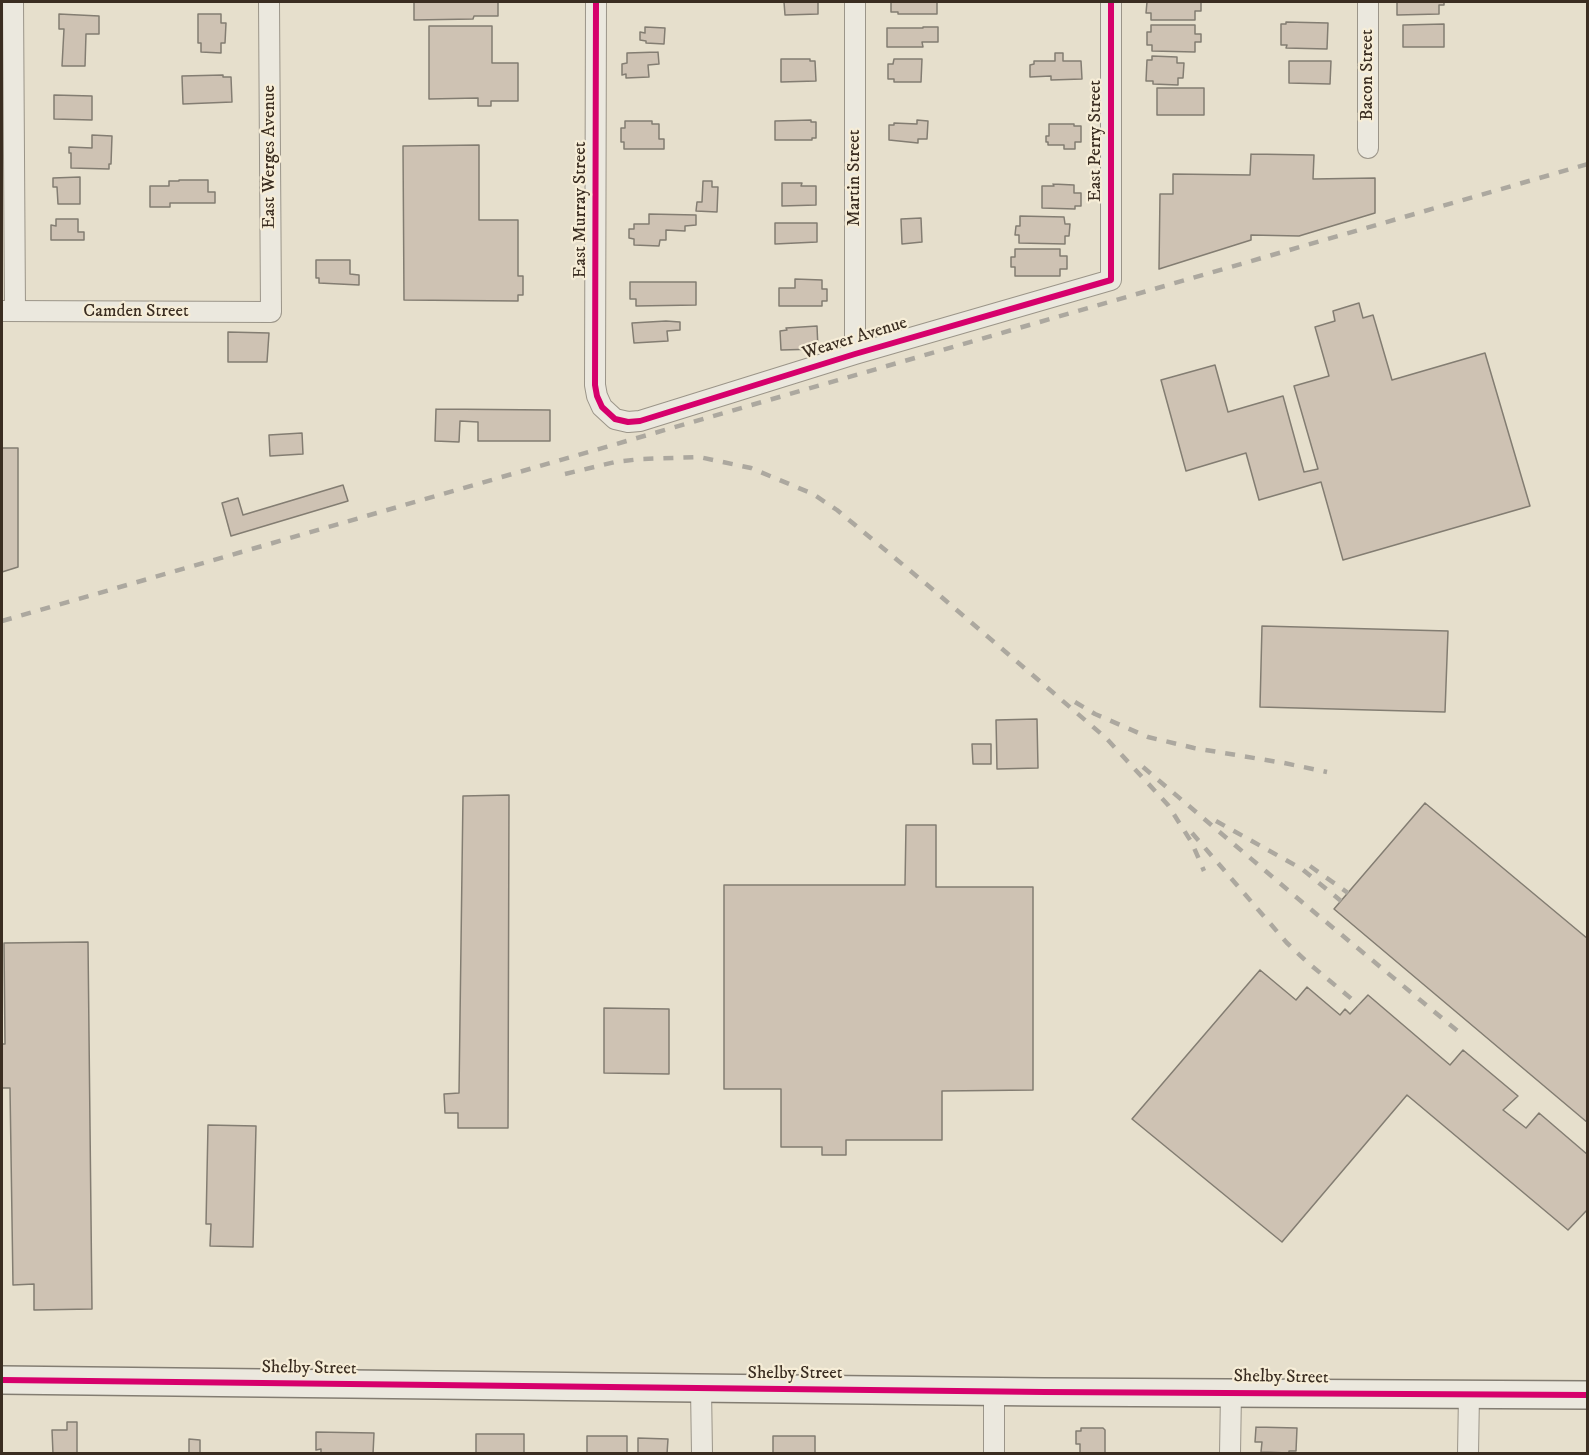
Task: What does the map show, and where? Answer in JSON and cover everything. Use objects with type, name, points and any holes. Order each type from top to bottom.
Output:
[{"type":"main road","name":"Shelby Street","points":[[2,1380],[1587,1395]]},
{"type":"street","points":[[8,311],[13,2]]},
{"type":"street","name":"East Werges Avenue","points":[[269,2],[271,312]]},
{"type":"street","name":"East Murray Street","points":[[596,2],[596,386],[597,396],[608,415]]},
{"type":"street","name":"Martin Street","points":[[855,2],[855,354]]},
{"type":"street","name":"East Perry Street","points":[[1111,2],[1111,280]]},
{"type":"street","name":"Bacon Street","points":[[1368,2],[1368,148]]},
{"type":"street","name":"Weaver Avenue","points":[[608,415],[627,422],[640,421],[855,354],[1111,280]]},
{"type":"street","name":"Camden Street","points":[[8,311],[271,312]]},
{"type":"street","points":[[701,1388],[702,1454]]},
{"type":"street","points":[[994,1390],[994,1454]]},
{"type":"street","points":[[1230,1454],[1231,1392]]},
{"type":"street","points":[[1468,1454],[1469,1394]]},
{"type":"building","points":[[414,2],[498,2],[498,16],[474,16],[473,19],[414,20]]},
{"type":"building","points":[[784,2],[818,2],[818,14],[785,15]]},
{"type":"building","points":[[891,2],[937,2],[937,14],[898,14],[898,12],[891,12]]},
{"type":"building","points":[[1147,2],[1201,2],[1201,11],[1195,11],[1195,20],[1151,20],[1151,13],[1146,13]]},
{"type":"building","points":[[1397,2],[1444,2],[1444,5],[1439,5],[1439,14],[1397,15]]},
{"type":"building","points":[[59,14],[99,16],[99,34],[86,34],[85,66],[62,66],[64,29],[59,29]]},
{"type":"building","points":[[198,14],[221,14],[221,23],[226,23],[225,43],[221,43],[221,53],[201,52],[201,43],[198,43]]},
{"type":"building","points":[[1286,22],[1328,23],[1327,49],[1286,48],[1287,45],[1281,45],[1281,24],[1286,24]]},
{"type":"building","points":[[1444,24],[1444,47],[1403,47],[1403,25]]},
{"type":"building","points":[[1151,25],[1195,25],[1195,34],[1201,34],[1201,42],[1195,42],[1195,52],[1152,51],[1152,45],[1147,45],[1147,32],[1151,32]]},
{"type":"building","points":[[429,26],[492,26],[492,63],[518,63],[518,101],[491,101],[491,106],[478,106],[478,98],[429,99]]},
{"type":"building","points":[[645,27],[665,28],[664,44],[646,43],[640,40],[640,32],[645,33]]},
{"type":"building","points":[[938,27],[938,42],[922,42],[923,47],[887,47],[887,28]]},
{"type":"building","points":[[658,52],[659,64],[648,65],[649,77],[626,78],[626,74],[622,75],[622,64],[627,63],[627,53]]},
{"type":"building","points":[[1055,53],[1063,53],[1063,61],[1081,61],[1082,79],[1051,80],[1051,76],[1030,77],[1030,65],[1034,64],[1034,61],[1055,61]]},
{"type":"building","points":[[1152,56],[1177,57],[1177,63],[1184,63],[1183,78],[1178,78],[1178,85],[1153,84],[1153,81],[1146,81],[1147,60],[1152,60]]},
{"type":"building","points":[[781,59],[815,61],[816,81],[781,82]]},
{"type":"building","points":[[894,59],[922,59],[921,82],[894,82],[894,79],[888,79],[888,64],[893,64]]},
{"type":"building","points":[[1289,61],[1331,61],[1330,84],[1289,83]]},
{"type":"building","points":[[223,75],[223,77],[231,77],[232,102],[183,104],[182,76]]},
{"type":"building","points":[[1157,88],[1204,88],[1204,115],[1157,115]]},
{"type":"building","points":[[54,95],[92,96],[92,120],[54,119]]},
{"type":"building","points":[[811,120],[811,122],[816,122],[816,138],[812,140],[775,140],[775,121]]},
{"type":"building","points":[[917,120],[928,121],[927,139],[918,139],[918,143],[889,140],[889,125],[894,125],[894,123],[917,124]]},
{"type":"building","points":[[625,121],[652,121],[652,124],[659,124],[659,139],[664,139],[664,149],[624,149],[624,142],[621,142],[621,128],[625,128]]},
{"type":"building","points":[[1049,124],[1081,126],[1081,142],[1075,142],[1075,149],[1064,149],[1064,145],[1048,145],[1046,136],[1049,136]]},
{"type":"building","points":[[92,135],[112,136],[109,169],[71,168],[69,147],[92,148]]},
{"type":"building","points":[[479,145],[479,220],[518,220],[518,276],[523,276],[523,295],[518,295],[518,301],[404,300],[403,146]]},
{"type":"building","points":[[1251,154],[1314,155],[1313,179],[1375,178],[1375,213],[1299,236],[1251,235],[1251,240],[1159,269],[1160,194],[1173,194],[1173,174],[1250,175]]},
{"type":"building","points":[[80,177],[80,204],[58,204],[57,187],[53,187],[53,178]]},
{"type":"building","points":[[208,180],[208,192],[215,192],[215,203],[170,203],[170,207],[150,207],[150,186],[169,186],[169,181]]},
{"type":"building","points":[[703,181],[712,181],[712,187],[718,187],[717,212],[696,211],[697,202],[702,202]]},
{"type":"building","points":[[782,183],[816,186],[816,205],[782,206]]},
{"type":"building","points":[[1053,184],[1074,185],[1074,193],[1081,193],[1081,206],[1075,206],[1075,209],[1042,208],[1042,186],[1054,186]]},
{"type":"building","points":[[649,214],[696,215],[696,225],[685,226],[685,231],[666,230],[666,240],[660,240],[659,246],[634,245],[634,239],[629,238],[629,229],[634,229],[634,224],[649,224]]},
{"type":"building","points":[[1020,216],[1064,217],[1065,224],[1070,224],[1069,236],[1065,236],[1065,244],[1019,243],[1019,235],[1015,235],[1016,226],[1020,226]]},
{"type":"building","points":[[921,218],[922,242],[902,244],[901,219]]},
{"type":"building","points":[[56,219],[78,219],[78,232],[84,232],[84,240],[51,240],[51,225],[56,226]]},
{"type":"building","points":[[775,223],[817,223],[817,242],[775,244]]},
{"type":"building","points":[[1015,249],[1060,249],[1060,256],[1067,256],[1067,269],[1060,269],[1060,276],[1015,276],[1015,267],[1011,267],[1011,257],[1015,257]]},
{"type":"building","points":[[316,260],[350,260],[350,274],[359,275],[359,285],[319,283],[319,278],[316,278]]},
{"type":"building","points":[[795,279],[822,280],[822,289],[827,289],[827,301],[822,301],[822,306],[779,306],[779,288],[795,288]]},
{"type":"building","points":[[630,282],[696,282],[696,305],[636,306],[636,299],[630,299]]},
{"type":"building","points":[[1359,303],[1363,318],[1373,315],[1392,380],[1485,353],[1530,506],[1343,560],[1321,482],[1259,500],[1246,453],[1186,471],[1161,380],[1215,365],[1228,412],[1283,396],[1304,472],[1318,469],[1294,386],[1329,376],[1315,327],[1335,321],[1333,311]]},
{"type":"building","points":[[680,322],[680,330],[667,331],[668,341],[634,343],[632,323]]},
{"type":"building","points":[[817,326],[818,349],[781,350],[780,331],[787,330],[786,328]]},
{"type":"building","points":[[228,332],[269,333],[267,362],[228,362]]},
{"type":"building","points":[[436,409],[550,410],[550,441],[478,441],[478,422],[460,421],[459,442],[435,441]]},
{"type":"building","points":[[302,433],[303,454],[270,456],[269,435]]},
{"type":"building","points":[[2,448],[18,448],[18,567],[2,572]]},
{"type":"building","points":[[343,485],[348,501],[231,536],[222,503],[238,498],[243,515]]},
{"type":"building","points":[[1262,626],[1448,631],[1445,712],[1260,707]]},
{"type":"building","points":[[1037,719],[1038,768],[997,769],[996,720]]},
{"type":"building","points":[[972,744],[991,744],[991,764],[973,764]]},
{"type":"building","points":[[509,795],[508,1128],[458,1128],[458,1113],[445,1113],[444,1094],[459,1093],[463,796]]},
{"type":"building","points":[[1425,803],[1588,939],[1588,1123],[1334,909]]},
{"type":"building","points":[[906,825],[936,825],[936,887],[1033,887],[1033,1090],[942,1091],[942,1140],[846,1140],[846,1155],[822,1155],[822,1147],[781,1147],[781,1089],[724,1089],[724,885],[905,885]]},
{"type":"building","points":[[88,942],[92,1309],[34,1310],[34,1284],[13,1285],[10,1088],[2,1088],[2,1044],[5,1044],[4,943]]},
{"type":"building","points":[[1260,970],[1296,1000],[1307,987],[1340,1015],[1345,1009],[1350,1014],[1368,995],[1450,1065],[1463,1050],[1518,1096],[1503,1110],[1526,1128],[1539,1113],[1588,1155],[1588,1209],[1568,1230],[1407,1095],[1282,1242],[1132,1119]]},
{"type":"building","points":[[604,1008],[669,1009],[669,1074],[604,1073]]},
{"type":"building","points":[[208,1125],[256,1126],[253,1247],[210,1246],[211,1224],[206,1224]]},
{"type":"building","points":[[67,1422],[77,1422],[77,1454],[53,1454],[52,1430],[67,1430]]},
{"type":"building","points":[[1256,1427],[1297,1428],[1296,1451],[1261,1452],[1262,1442],[1255,1442]]},
{"type":"building","points":[[1081,1428],[1103,1428],[1105,1430],[1105,1454],[1080,1454],[1080,1444],[1076,1444],[1076,1431],[1081,1431]]},
{"type":"building","points":[[316,1432],[374,1433],[373,1454],[321,1454],[321,1449],[316,1450]]},
{"type":"building","points":[[476,1434],[524,1434],[524,1454],[476,1454]]},
{"type":"building","points":[[587,1436],[627,1436],[627,1454],[587,1454]]},
{"type":"building","points":[[773,1436],[815,1436],[815,1454],[773,1454]]},
{"type":"building","points":[[638,1438],[668,1439],[667,1454],[638,1454]]},
{"type":"building","points":[[189,1439],[200,1440],[200,1454],[189,1454]]},
{"type":"railway","points":[[2,621],[1588,164]]},
{"type":"railway","points":[[565,474],[615,462],[699,457],[751,468],[813,494],[837,510],[931,588],[1106,738],[1168,805],[1192,843],[1204,871]]},
{"type":"railway","points":[[1075,702],[1095,714],[1148,737],[1194,748],[1327,772]]},
{"type":"railway","points":[[1143,767],[1460,1033]]},
{"type":"railway","points":[[1216,821],[1302,869],[1341,901]]},
{"type":"railway","points":[[1192,833],[1287,943],[1359,1005]]},
{"type":"railway","points":[[1310,866],[1348,893]]},
{"type":"cycle path","points":[[596,2],[595,385],[602,407],[615,419],[628,422],[640,421],[855,354],[1111,280],[1111,2]]},
{"type":"cycle path","points":[[2,1380],[1044,1392],[1588,1395]]}]
